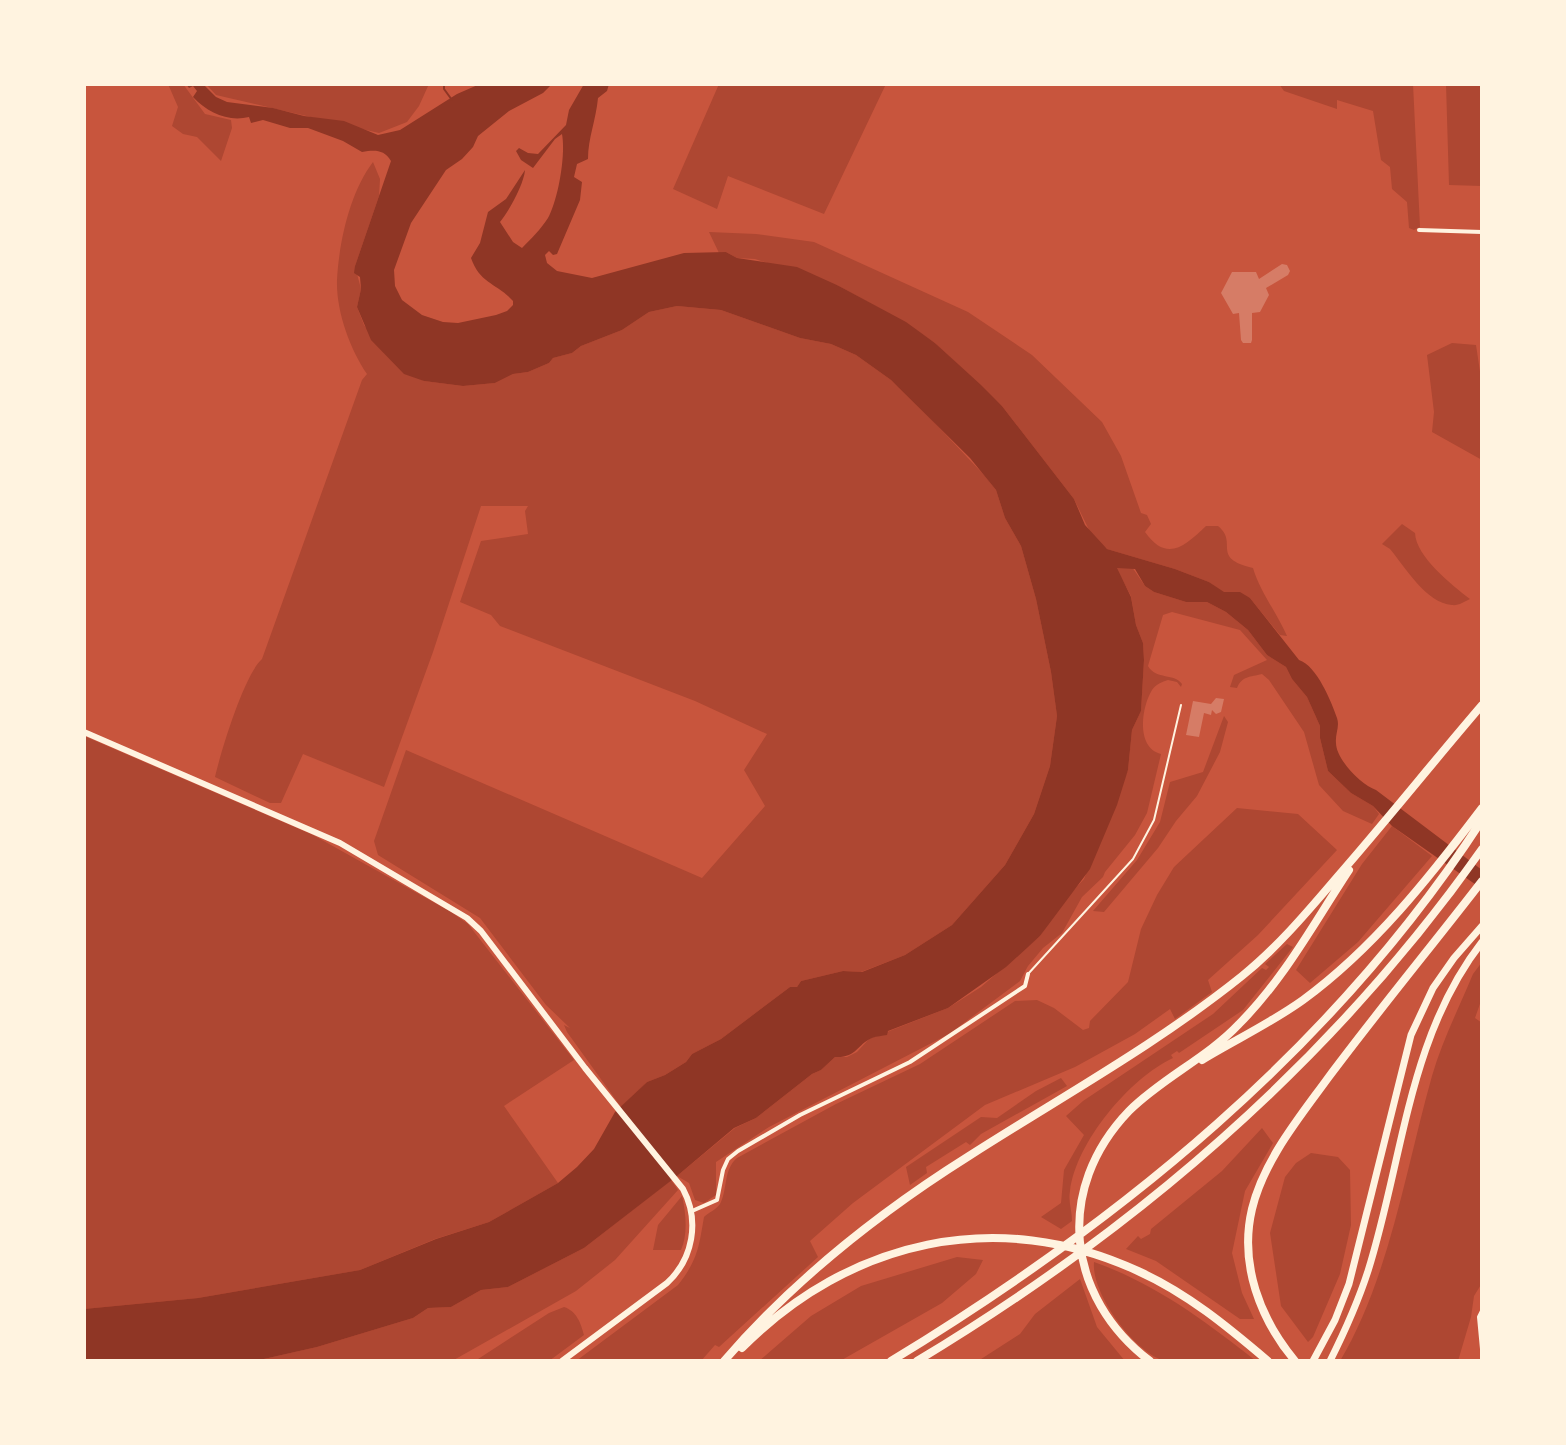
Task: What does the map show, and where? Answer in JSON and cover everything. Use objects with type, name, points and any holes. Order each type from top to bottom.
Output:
[{"type":"highway","points":[[727,1361],[758,1323],[818,1268],[887,1214],[967,1157],[1165,1034],[1243,975],[1292,930],[1482,705]]},
{"type":"highway","points":[[891,1361],[974,1310],[1100,1221],[1229,1114],[1358,985],[1448,869],[1455,851],[1482,808]]},
{"type":"highway","points":[[1167,1081],[1280,1016],[1328,981],[1368,945],[1482,820]]},
{"type":"highway","points":[[1150,1361],[1116,1329],[1091,1290],[1081,1257],[1079,1226],[1092,1166],[1124,1117],[1144,1098],[1227,1035],[1254,1008],[1289,963],[1367,843]]},
{"type":"highway","points":[[917,1361],[1056,1272],[1197,1163],[1322,1044],[1366,996],[1456,886],[1482,849]]},
{"type":"highway","points":[[1294,1360],[1269,1326],[1254,1290],[1249,1250],[1252,1209],[1269,1165],[1353,1044],[1482,881]]},
{"type":"highway","points":[[727,1361],[786,1309],[819,1286],[855,1267],[926,1244],[968,1238],[1022,1240],[1068,1247],[1140,1272],[1190,1300],[1268,1361]]},
{"type":"main road","points":[[84,732],[323,835],[461,913],[481,931],[618,1110],[683,1189],[692,1211],[693,1229],[688,1250],[672,1279],[562,1361]]},
{"type":"main road","points":[[1313,1361],[1335,1320],[1349,1284],[1411,1035],[1438,981],[1482,926]]},
{"type":"main road","points":[[1330,1361],[1351,1319],[1369,1268],[1427,1043],[1448,992],[1482,942]]},
{"type":"street","points":[[1419,230],[1482,232]]},
{"type":"street","points":[[692,1211],[717,1200],[723,1170],[728,1159],[738,1151],[800,1115],[910,1062],[1025,986],[1028,974]]},
{"type":"street","points":[[1482,1311],[1479,1317],[1482,1349]]},
{"type":"lane","points":[[1028,974],[1133,859],[1154,820],[1181,705]]},
{"type":"shaded area","points":[[168,84],[183,84],[205,114],[231,120],[232,128],[221,161],[197,137],[183,134],[172,126],[178,107]]},
{"type":"shaded area","points":[[186,84],[203,84],[216,97],[227,102],[344,121],[378,135],[400,130],[457,94],[480,84],[552,84],[543,93],[509,111],[478,136],[462,159],[446,170],[411,223],[394,270],[395,286],[402,300],[422,315],[458,323],[496,315],[513,305],[507,295],[479,273],[471,258],[480,243],[488,212],[506,199],[525,170],[516,197],[500,222],[513,242],[522,248],[552,210],[562,165],[562,134],[533,168],[521,160],[516,151],[519,148],[538,154],[566,125],[569,110],[584,84],[609,84],[607,91],[598,98],[588,159],[577,164],[574,177],[582,182],[580,200],[557,254],[549,251],[545,255],[547,263],[557,271],[592,278],[684,253],[726,252],[737,258],[797,267],[906,322],[935,343],[1002,406],[1074,499],[1085,525],[1107,549],[1175,569],[1209,582],[1224,592],[1240,592],[1250,598],[1299,660],[1312,669],[1322,685],[1337,718],[1337,749],[1350,771],[1482,870],[1482,889],[1392,826],[1373,806],[1351,793],[1328,771],[1320,726],[1307,697],[1286,667],[1267,655],[1248,630],[1226,612],[1207,602],[1186,602],[1154,592],[1145,586],[1135,569],[1117,568],[1131,597],[1143,643],[1144,660],[1141,711],[1132,730],[1128,770],[1090,869],[1040,936],[1006,967],[948,1008],[888,1031],[887,1035],[872,1038],[848,1055],[835,1057],[756,1118],[734,1128],[584,1248],[508,1287],[481,1290],[451,1307],[428,1308],[413,1318],[317,1347],[255,1361],[84,1361],[84,1309],[198,1298],[360,1270],[436,1239],[489,1222],[558,1183],[577,1167],[594,1149],[615,1112],[647,1082],[665,1075],[686,1062],[692,1054],[721,1039],[790,987],[797,987],[801,981],[843,971],[862,972],[905,955],[952,925],[1005,865],[1034,814],[1050,766],[1057,716],[1036,599],[1021,546],[1005,518],[996,490],[970,458],[891,380],[856,355],[831,344],[800,338],[721,310],[677,306],[649,312],[622,330],[581,346],[572,353],[553,358],[549,363],[528,372],[513,374],[495,383],[463,386],[424,381],[404,374],[371,340],[357,307],[360,277],[354,273],[391,161],[388,157],[378,151],[362,152],[308,128],[290,128],[263,120],[251,123],[249,117],[219,115],[199,103],[193,97],[197,91]]},
{"type":"shaded area","points":[[206,84],[429,84],[407,122],[379,133],[216,95]]},
{"type":"shaded area","points":[[719,84],[886,84],[824,214],[728,176],[717,209],[673,189]]},
{"type":"shaded area","points":[[1279,84],[1413,84],[1420,227],[1414,230],[1409,228],[1407,202],[1392,189],[1390,167],[1381,160],[1373,111],[1337,100],[1337,109],[1284,91]]},
{"type":"shaded area","points":[[1446,84],[1482,84],[1482,186],[1449,185]]},
{"type":"shaded area","points":[[373,162],[380,179],[379,196],[355,266],[361,289],[357,307],[364,325],[385,354],[400,368],[424,381],[463,386],[495,383],[513,374],[528,372],[549,363],[553,358],[572,353],[581,346],[622,330],[649,312],[677,306],[721,310],[800,338],[831,344],[856,355],[891,380],[984,475],[996,490],[1005,518],[1021,546],[1036,599],[1057,716],[1050,766],[1034,814],[1005,865],[952,925],[905,955],[861,972],[843,971],[801,981],[797,987],[790,987],[721,1039],[692,1054],[686,1062],[647,1082],[621,1107],[564,1025],[570,1028],[546,1005],[480,918],[378,855],[374,841],[406,750],[702,878],[765,806],[744,770],[767,734],[695,701],[500,626],[491,615],[460,602],[481,541],[528,534],[525,511],[528,506],[481,506],[384,787],[303,754],[281,803],[270,803],[215,777],[234,714],[248,681],[262,659],[362,380],[367,374],[345,329],[337,280],[347,218],[358,188]]},
{"type":"shaded area","points":[[709,232],[756,234],[814,242],[968,312],[1032,355],[1102,422],[1121,456],[1141,513],[1147,515],[1151,524],[1145,532],[1153,541],[1161,547],[1176,548],[1191,540],[1206,526],[1218,526],[1224,532],[1232,560],[1253,568],[1287,636],[1280,635],[1250,598],[1224,593],[1209,582],[1175,569],[1107,549],[1092,536],[1074,499],[1002,406],[935,343],[839,286],[755,259],[719,253]]},
{"type":"shaded area","points":[[1452,343],[1476,345],[1482,385],[1482,460],[1432,432],[1434,412],[1427,355]]},
{"type":"shaded area","points":[[1402,524],[1415,533],[1421,551],[1436,570],[1470,599],[1456,605],[1442,603],[1417,583],[1390,549],[1382,544]]},
{"type":"shaded area","points":[[1132,567],[1145,586],[1154,592],[1186,602],[1207,602],[1226,612],[1248,630],[1267,655],[1286,667],[1307,697],[1320,726],[1328,771],[1379,814],[1372,824],[1343,811],[1319,785],[1304,732],[1262,674],[1244,679],[1237,688],[1230,687],[1234,675],[1267,660],[1240,630],[1172,612],[1163,615],[1148,666],[1156,673],[1182,684],[1181,687],[1177,682],[1168,680],[1157,685],[1145,707],[1144,736],[1153,750],[1161,754],[1147,813],[1135,835],[1103,877],[1082,897],[1062,933],[1043,948],[1020,981],[949,1034],[769,1127],[716,1162],[716,1195],[704,1203],[695,1200],[689,1183],[677,1176],[735,1128],[756,1118],[835,1057],[847,1057],[857,1052],[869,1039],[948,1008],[981,987],[1040,936],[1061,904],[1084,879],[1128,770],[1132,730],[1141,711],[1143,643],[1131,596],[1116,568]]},
{"type":"shaded area","points":[[1224,716],[1228,722],[1220,752],[1197,796],[1104,912],[1093,911],[1137,860],[1160,822],[1170,782],[1203,772]]},
{"type":"shaded area","points":[[84,736],[313,835],[468,924],[574,1060],[504,1106],[558,1183],[489,1222],[435,1239],[360,1270],[198,1298],[84,1309]]},
{"type":"shaded area","points":[[1237,808],[1298,814],[1337,850],[1258,935],[1208,980],[1212,992],[1175,1019],[1170,1009],[1135,1034],[1075,1067],[985,1105],[853,1203],[810,1241],[818,1257],[719,1347],[715,1345],[701,1361],[576,1361],[678,1285],[697,1252],[704,1217],[720,1204],[730,1168],[737,1158],[836,1104],[920,1064],[1015,1001],[1037,1000],[1054,1008],[1083,1030],[1089,1028],[1090,1021],[1128,982],[1141,929],[1174,867]]},
{"type":"shaded area","points":[[1392,826],[1432,856],[1358,942],[1310,983],[1296,970],[1362,864]]},
{"type":"shaded area","points":[[1287,944],[1293,947],[1243,1010],[1179,1053],[1177,1051],[1171,1055],[1173,1058],[1140,1080],[1108,1114],[1094,1133],[1074,1172],[1070,1195],[1072,1221],[1061,1229],[1041,1217],[1061,1203],[1064,1170],[1084,1135],[1066,1116],[1083,1101],[1213,1014],[1262,968],[1266,970],[1269,967],[1265,964]]},
{"type":"shaded area","points":[[1482,962],[1482,998],[1475,1018],[1482,1023],[1482,1283],[1474,1296],[1458,1361],[1340,1361],[1357,1329],[1384,1259],[1436,1063],[1473,974]]},
{"type":"shaded area","points":[[1061,1078],[1067,1086],[981,1134],[970,1145],[966,1142],[926,1167],[927,1173],[910,1185],[906,1167],[981,1117],[997,1118]]},
{"type":"shaded area","points":[[1262,1128],[1273,1143],[1245,1191],[1232,1253],[1242,1293],[1254,1319],[1240,1319],[1156,1261],[1126,1249],[1138,1236],[1141,1239],[1150,1234],[1151,1229],[1222,1171]]},
{"type":"shaded area","points":[[1311,1153],[1338,1157],[1350,1170],[1351,1225],[1340,1274],[1308,1342],[1281,1306],[1270,1233],[1285,1177],[1296,1163]]},
{"type":"shaded area","points":[[671,1180],[678,1190],[615,1260],[576,1291],[452,1361],[255,1361],[317,1347],[413,1318],[428,1308],[451,1307],[481,1290],[508,1287],[584,1248]]},
{"type":"shaded area","points":[[682,1196],[686,1223],[681,1250],[653,1250],[658,1225]]},
{"type":"shaded area","points":[[957,1257],[983,1260],[976,1274],[942,1303],[840,1361],[759,1361],[811,1316],[861,1286]]},
{"type":"shaded area","points":[[1094,1262],[1159,1292],[1256,1361],[1180,1362],[1162,1360],[1151,1354],[1116,1319],[1099,1289]]},
{"type":"shaded area","points":[[1080,1279],[1097,1327],[1125,1361],[978,1361],[1020,1334],[1035,1314]]},
{"type":"shaded area","points":[[564,1307],[580,1322],[584,1335],[549,1361],[475,1361],[549,1313]]},
{"type":"building","points":[[1282,264],[1287,265],[1290,271],[1266,288],[1269,295],[1260,312],[1252,313],[1251,343],[1243,343],[1239,313],[1233,314],[1221,293],[1232,272],[1256,272],[1259,279]]},
{"type":"building","points":[[1216,698],[1224,699],[1221,712],[1216,714],[1212,710],[1211,715],[1204,713],[1199,737],[1186,735],[1193,701],[1211,704]]},
{"type":"waterway","points":[[444,84],[452,100]]}]
